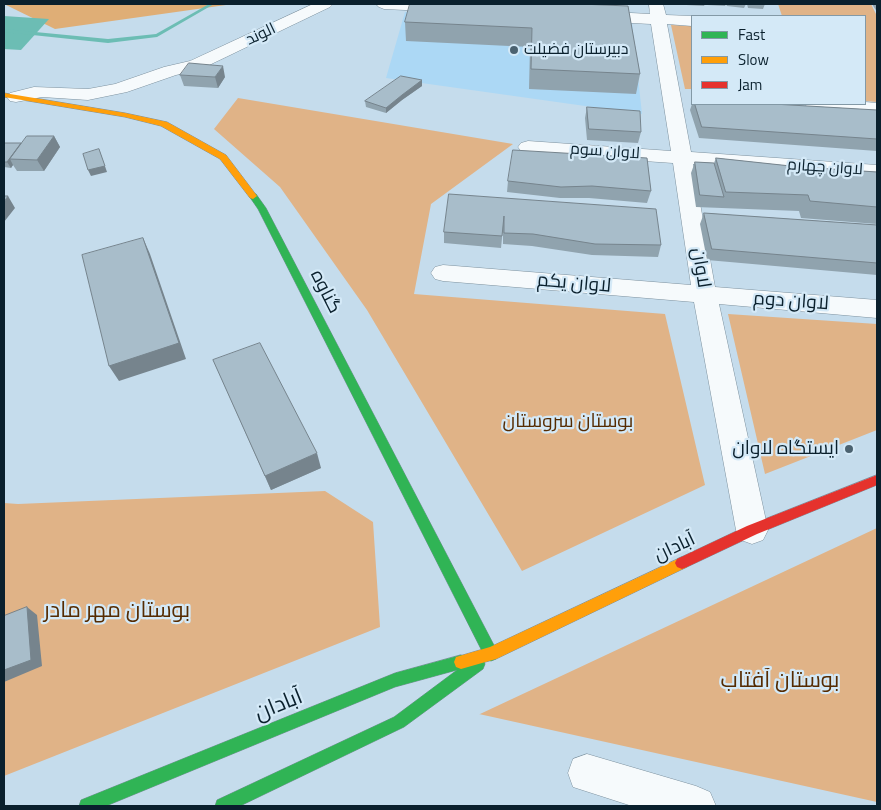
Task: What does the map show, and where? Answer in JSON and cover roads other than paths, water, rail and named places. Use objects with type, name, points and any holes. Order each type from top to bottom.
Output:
[{"type":"main road","name":"گناوه","points":[[10,96],[125,115],[164,124],[223,157],[262,208],[491,654]]},
{"type":"main road","name":"آبادان","points":[[87,806],[395,680],[491,654],[752,530],[877,480]]},
{"type":"main road","name":"آبادان","points":[[223,806],[399,722],[491,654]]},
{"type":"street","name":"الوند","points":[[195,64],[326,4]]},
{"type":"street","points":[[384,4],[463,8]]},
{"type":"street","points":[[581,15],[658,12],[691,21]]},
{"type":"street","name":"لاوان","points":[[658,12],[705,296],[752,530]]},
{"type":"street","points":[[10,96],[36,92],[73,95],[96,94],[116,89],[178,67],[195,64]]},
{"type":"street","points":[[125,115],[127,105],[138,93],[186,73],[195,64]]},
{"type":"street","points":[[830,105],[877,108]]},
{"type":"street","name":"لاوان سوم","points":[[528,147],[682,158]]},
{"type":"street","name":"لاوان چهارم","points":[[682,158],[877,171]]},
{"type":"street","name":"لاوان یکم","points":[[443,273],[705,296]]},
{"type":"street","name":"لاوان دوم","points":[[705,296],[877,309]]},
{"type":"street","points":[[587,773],[696,806]]},
{"type":"waterway","points":[[4,31],[108,41],[157,35],[212,4]]},
{"type":"place","name":"دبیرستان فضیلت","points":[[514,50]]},
{"type":"place","name":"ایستگاه لاوان","points":[[849,449]]},
{"type":"park label","name":"بوستان سروستان","points":[[568,422]]},
{"type":"park label","name":"بوستان مهر مادر","points":[[117,612]]},
{"type":"park label","name":"بوستان آفتاب","points":[[780,682]]}]
